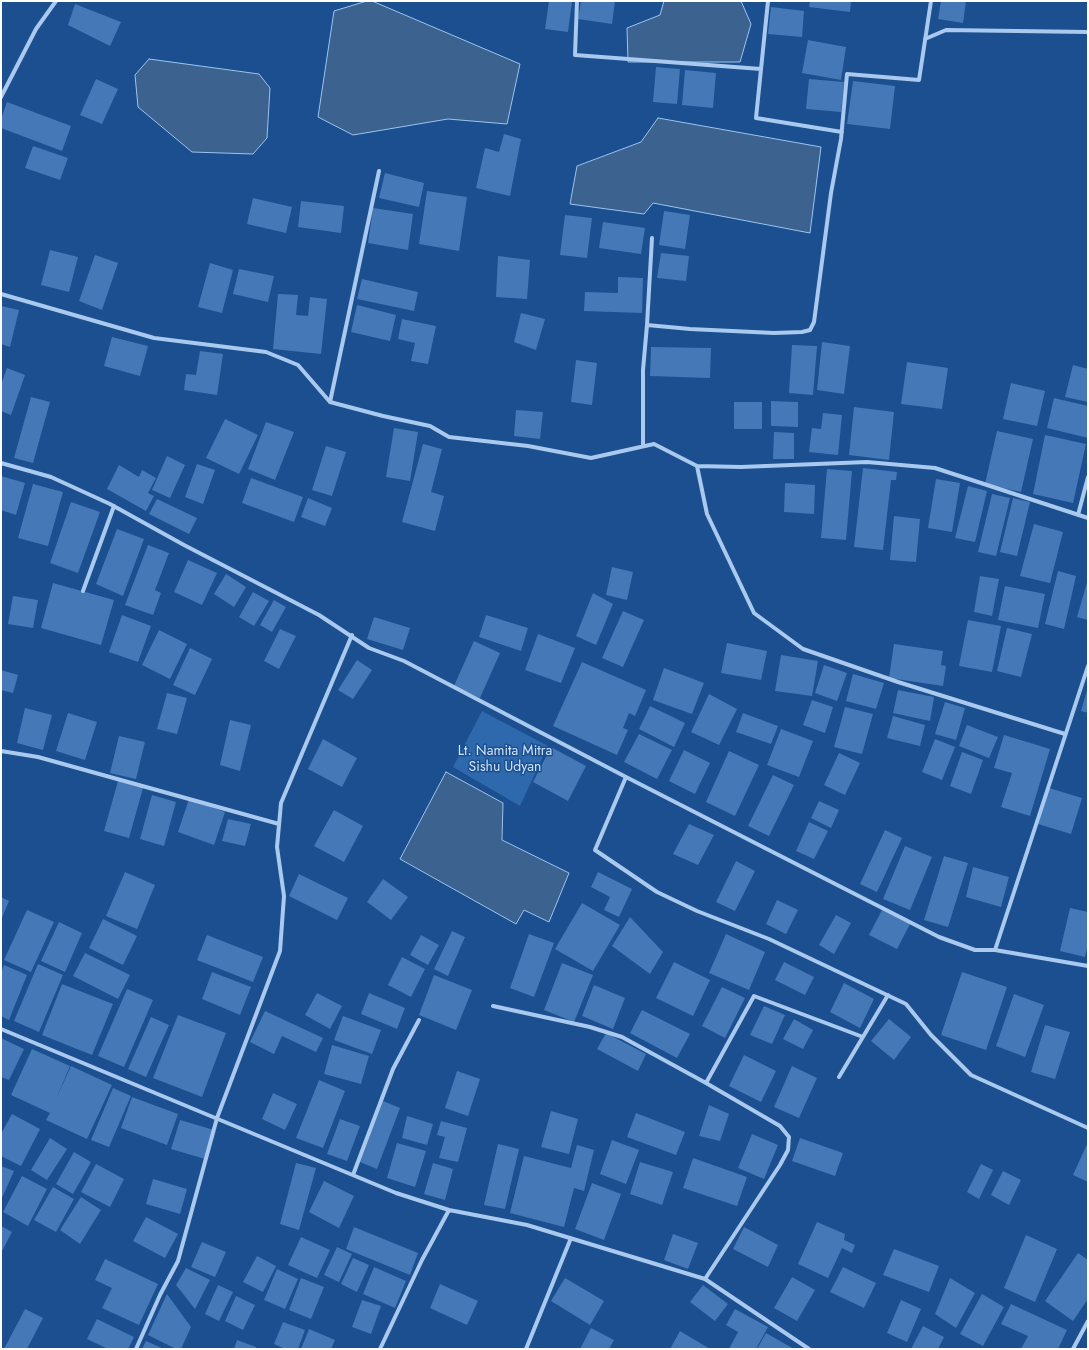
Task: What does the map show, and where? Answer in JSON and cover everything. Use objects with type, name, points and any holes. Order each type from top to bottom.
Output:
[{"type":"street","points":[[1,97],[3,88],[36,29],[56,1]]},
{"type":"street","points":[[577,1],[575,55],[761,69]]},
{"type":"street","points":[[768,1],[756,118],[842,132]]},
{"type":"street","points":[[648,325],[690,329],[774,333],[802,332],[810,330],[814,322],[831,193],[842,132],[847,74],[920,80],[931,1]]},
{"type":"street","points":[[925,39],[946,30],[1088,32]]},
{"type":"street","points":[[330,402],[380,171]]},
{"type":"street","points":[[643,446],[643,370],[648,325],[652,238]]},
{"type":"street","points":[[1,294],[154,338],[266,352],[298,365],[330,402],[383,416],[430,426],[449,437],[528,446],[591,458],[654,444],[697,466],[740,467],[867,462],[935,468],[1088,518]]},
{"type":"street","points":[[1,463],[51,477],[114,506],[184,546],[319,615],[370,648],[404,662],[939,937],[975,950],[995,950],[1088,966]]},
{"type":"street","points":[[697,466],[707,514],[754,613],[803,649],[898,682],[1065,734]]},
{"type":"street","points":[[1078,515],[1088,477]]},
{"type":"street","points":[[83,591],[114,506]]},
{"type":"street","points":[[136,1349],[160,1295],[178,1261],[217,1118],[280,951],[284,896],[277,847],[280,804],[352,635]]},
{"type":"street","points":[[995,950],[1088,666]]},
{"type":"street","points":[[1,751],[44,759],[279,824]]},
{"type":"street","points":[[626,777],[595,850],[657,892],[697,911],[768,939],[906,1004],[931,1035],[971,1075],[1088,1128]]},
{"type":"street","points":[[839,1077],[888,995]]},
{"type":"street","points":[[706,1083],[754,996],[863,1037]]},
{"type":"street","points":[[493,1006],[590,1027],[622,1037],[780,1126],[789,1137],[788,1150],[780,1164],[705,1279]]},
{"type":"street","points":[[353,1175],[393,1069],[419,1020]]},
{"type":"street","points":[[1,1029],[396,1193],[449,1210],[527,1225],[705,1279],[810,1349]]},
{"type":"street","points":[[380,1349],[422,1260],[449,1210]]},
{"type":"street","points":[[526,1349],[571,1238]]},
{"type":"street","points":[[1076,1348],[1088,1321]]},
{"type":"green space","name":"Lt. Namita Mitra Sishu Udyan","points":[[482,711],[548,746],[520,806],[453,767]]},
{"type":"shaded area","points":[[367,1],[372,1],[520,64],[507,124],[448,119],[353,135],[318,117],[334,11]]},
{"type":"shaded area","points":[[664,1],[741,1],[751,24],[740,62],[628,62],[627,28],[660,15]]},
{"type":"shaded area","points":[[149,59],[259,74],[270,88],[267,138],[253,154],[192,152],[138,107],[135,75]]},
{"type":"shaded area","points":[[658,118],[821,147],[810,233],[653,203],[644,214],[570,204],[577,166],[641,142]]},
{"type":"shaded area","points":[[446,772],[503,803],[502,840],[569,873],[549,922],[524,910],[516,924],[400,859]]},
{"type":"building","points":[[549,1],[572,2],[568,32],[545,29]]},
{"type":"building","points":[[581,1],[615,1],[612,24],[578,19]]},
{"type":"building","points":[[810,1],[851,1],[850,12],[809,7]]},
{"type":"building","points":[[941,1],[966,1],[963,23],[938,19]]},
{"type":"building","points":[[75,4],[121,22],[110,46],[68,25]]},
{"type":"building","points":[[771,7],[804,11],[802,37],[768,34]]},
{"type":"building","points":[[808,40],[846,47],[841,80],[802,73]]},
{"type":"building","points":[[656,67],[680,69],[677,104],[653,102]]},
{"type":"building","points":[[685,70],[716,73],[713,108],[682,105]]},
{"type":"building","points":[[96,79],[118,89],[102,124],[80,115]]},
{"type":"building","points":[[809,79],[844,82],[841,112],[806,109]]},
{"type":"building","points":[[853,81],[895,86],[890,129],[847,124]]},
{"type":"building","points":[[7,102],[71,126],[62,151],[1,128],[1,119]]},
{"type":"building","points":[[504,134],[521,139],[510,196],[476,188],[485,148],[499,152]]},
{"type":"building","points":[[33,146],[68,158],[60,180],[25,168]]},
{"type":"building","points":[[385,173],[424,183],[419,207],[379,198]]},
{"type":"building","points":[[427,191],[467,197],[459,251],[419,244]]},
{"type":"building","points":[[253,198],[292,207],[286,233],[247,224]]},
{"type":"building","points":[[301,201],[344,206],[341,233],[298,227]]},
{"type":"building","points":[[373,208],[413,214],[408,250],[368,243]]},
{"type":"building","points":[[664,211],[690,215],[685,249],[659,245]]},
{"type":"building","points":[[565,215],[592,218],[587,258],[560,255]]},
{"type":"building","points":[[603,222],[645,228],[641,254],[599,248]]},
{"type":"building","points":[[50,250],[78,257],[69,292],[41,285]]},
{"type":"building","points":[[661,253],[689,256],[686,281],[657,278]]},
{"type":"building","points":[[95,255],[118,263],[102,310],[79,301]]},
{"type":"building","points":[[498,256],[530,260],[527,299],[496,297]]},
{"type":"building","points":[[210,263],[233,270],[222,313],[198,307]]},
{"type":"building","points":[[239,269],[274,276],[268,302],[233,294]]},
{"type":"building","points":[[618,277],[643,278],[642,313],[584,311],[585,292],[618,293]]},
{"type":"building","points":[[362,279],[418,292],[414,311],[357,299]]},
{"type":"building","points":[[278,294],[298,295],[296,315],[308,316],[310,297],[327,299],[321,354],[273,349]]},
{"type":"building","points":[[357,305],[396,315],[390,341],[351,332]]},
{"type":"building","points":[[1,306],[19,310],[10,347],[1,344]]},
{"type":"building","points":[[521,313],[545,319],[536,350],[514,342]]},
{"type":"building","points":[[402,319],[436,326],[428,364],[411,361],[415,343],[398,339]]},
{"type":"building","points":[[112,337],[148,346],[140,376],[104,366]]},
{"type":"building","points":[[822,342],[850,346],[844,394],[817,390]]},
{"type":"building","points":[[792,345],[817,346],[813,395],[789,393]]},
{"type":"building","points":[[651,347],[711,348],[710,378],[650,376]]},
{"type":"building","points":[[200,351],[223,354],[217,395],[184,390],[186,374],[196,375]]},
{"type":"building","points":[[576,360],[597,363],[592,405],[571,402]]},
{"type":"building","points":[[907,362],[948,368],[942,409],[901,404]]},
{"type":"building","points":[[1073,365],[1088,369],[1088,402],[1065,397]]},
{"type":"building","points":[[7,368],[25,375],[11,415],[1,411],[1,385]]},
{"type":"building","points":[[1011,383],[1045,391],[1037,426],[1003,419]]},
{"type":"building","points":[[31,397],[50,402],[33,463],[14,458]]},
{"type":"building","points":[[1054,398],[1088,406],[1088,438],[1047,428]]},
{"type":"building","points":[[771,401],[798,402],[798,427],[771,426]]},
{"type":"building","points":[[734,402],[762,402],[762,429],[734,429]]},
{"type":"building","points":[[854,407],[894,412],[889,460],[849,455]]},
{"type":"building","points":[[516,410],[543,412],[540,439],[514,436]]},
{"type":"building","points":[[823,413],[842,415],[838,455],[809,452],[812,428],[821,429]]},
{"type":"building","points":[[225,419],[258,435],[239,474],[206,458]]},
{"type":"building","points":[[266,422],[294,432],[275,480],[248,469]]},
{"type":"building","points":[[394,428],[418,432],[410,481],[386,477]]},
{"type":"building","points":[[997,431],[1033,439],[1021,492],[985,484]]},
{"type":"building","points":[[774,432],[794,433],[794,459],[773,459]]},
{"type":"building","points":[[1045,435],[1086,444],[1073,503],[1033,494]]},
{"type":"building","points":[[423,444],[442,449],[431,492],[444,496],[435,531],[402,522]]},
{"type":"building","points":[[326,446],[346,452],[332,496],[312,490]]},
{"type":"building","points":[[167,456],[185,465],[170,498],[152,490]]},
{"type":"building","points":[[197,464],[215,470],[203,504],[185,497]]},
{"type":"building","points":[[119,465],[139,477],[142,470],[156,478],[148,493],[154,496],[146,511],[107,489]]},
{"type":"building","points":[[863,468],[897,472],[896,480],[891,480],[883,550],[854,547]]},
{"type":"building","points":[[827,469],[852,471],[846,540],[821,538]]},
{"type":"building","points":[[1,476],[25,483],[16,515],[1,510]]},
{"type":"building","points":[[251,478],[303,497],[294,522],[242,503]]},
{"type":"building","points":[[936,479],[960,483],[952,532],[928,528]]},
{"type":"building","points":[[785,483],[815,485],[814,514],[784,512]]},
{"type":"building","points":[[33,484],[63,492],[48,546],[18,538]]},
{"type":"building","points":[[968,486],[987,491],[975,542],[955,538]]},
{"type":"building","points":[[992,494],[1010,498],[996,556],[978,552]]},
{"type":"building","points":[[308,498],[332,508],[325,526],[301,517]]},
{"type":"building","points":[[1013,498],[1030,502],[1017,556],[1000,552]]},
{"type":"building","points":[[157,499],[197,518],[189,534],[149,514]]},
{"type":"building","points":[[71,502],[100,512],[78,573],[50,563]]},
{"type":"building","points":[[894,516],[920,519],[916,562],[890,560]]},
{"type":"building","points":[[1034,524],[1063,532],[1050,583],[1020,576]]},
{"type":"building","points":[[117,529],[144,539],[123,596],[96,584]]},
{"type":"building","points":[[148,545],[169,553],[155,590],[161,593],[153,615],[125,605]]},
{"type":"building","points":[[188,560],[217,573],[202,605],[174,592]]},
{"type":"building","points":[[612,567],[633,572],[627,600],[606,595]]},
{"type":"building","points":[[1058,571],[1076,576],[1064,629],[1045,624]]},
{"type":"building","points":[[226,574],[246,587],[234,607],[214,594]]},
{"type":"building","points":[[980,576],[999,579],[992,616],[974,612]]},
{"type":"building","points":[[1088,579],[1088,620],[1077,617]]},
{"type":"building","points":[[53,583],[114,600],[101,645],[41,628]]},
{"type":"building","points":[[1005,586],[1045,594],[1038,628],[998,620]]},
{"type":"building","points":[[253,592],[269,601],[254,626],[239,617]]},
{"type":"building","points":[[593,593],[613,604],[596,645],[576,636]]},
{"type":"building","points":[[13,596],[38,600],[33,628],[8,624]]},
{"type":"building","points":[[274,600],[286,607],[272,632],[260,625]]},
{"type":"building","points":[[623,611],[644,620],[623,667],[602,658]]},
{"type":"building","points":[[122,615],[151,626],[138,662],[109,652]]},
{"type":"building","points":[[486,615],[528,628],[521,651],[479,637]]},
{"type":"building","points":[[374,617],[410,628],[403,650],[367,639]]},
{"type":"building","points":[[968,620],[1001,626],[992,672],[959,666]]},
{"type":"building","points":[[1007,628],[1032,634],[1021,677],[997,671]]},
{"type":"building","points":[[280,629],[296,636],[279,669],[264,661]]},
{"type":"building","points":[[159,630],[187,644],[170,679],[142,665]]},
{"type":"building","points":[[538,634],[575,648],[561,683],[525,670]]},
{"type":"building","points":[[474,641],[500,653],[480,698],[454,686]]},
{"type":"building","points":[[727,643],[767,651],[761,680],[721,673]]},
{"type":"building","points":[[894,644],[943,651],[941,665],[946,666],[943,686],[889,678]]},
{"type":"building","points":[[190,648],[212,659],[195,695],[173,685]]},
{"type":"building","points":[[781,655],[818,661],[812,696],[775,691]]},
{"type":"building","points":[[357,660],[372,670],[353,699],[338,690]]},
{"type":"building","points":[[582,662],[646,690],[635,716],[629,713],[623,728],[628,730],[617,755],[553,726]]},
{"type":"building","points":[[824,665],[847,673],[837,701],[815,693]]},
{"type":"building","points":[[664,668],[704,683],[692,714],[653,700]]},
{"type":"building","points":[[1,670],[18,675],[13,693],[1,690]]},
{"type":"building","points":[[853,674],[884,683],[876,709],[846,701]]},
{"type":"building","points":[[1088,687],[1088,713],[1081,711]]},
{"type":"building","points":[[898,690],[934,697],[930,721],[893,713]]},
{"type":"building","points":[[167,693],[187,698],[177,734],[157,729]]},
{"type":"building","points":[[709,694],[737,709],[719,745],[691,732]]},
{"type":"building","points":[[812,700],[833,707],[825,733],[803,725]]},
{"type":"building","points":[[945,702],[965,708],[956,740],[935,734]]},
{"type":"building","points":[[650,706],[685,723],[674,747],[639,729]]},
{"type":"building","points":[[845,707],[873,714],[862,754],[834,747]]},
{"type":"building","points":[[25,708],[52,715],[43,750],[17,743]]},
{"type":"building","points":[[68,713],[97,722],[85,760],[56,751]]},
{"type":"building","points":[[743,713],[778,726],[771,744],[736,732]]},
{"type":"building","points":[[893,716],[925,725],[920,746],[887,738]]},
{"type":"building","points":[[230,720],[251,725],[240,771],[220,765]]},
{"type":"building","points":[[967,725],[998,737],[989,758],[959,746]]},
{"type":"building","points":[[781,729],[813,741],[799,777],[767,765]]},
{"type":"building","points":[[639,734],[672,750],[657,779],[624,762]]},
{"type":"building","points":[[1004,735],[1050,749],[1030,816],[1001,807],[1012,773],[994,768]]},
{"type":"building","points":[[119,736],[145,742],[136,779],[110,773]]},
{"type":"building","points":[[323,739],[357,758],[342,787],[308,769]]},
{"type":"building","points":[[935,739],[955,747],[942,780],[922,772]]},
{"type":"building","points":[[551,747],[586,766],[568,801],[533,782]]},
{"type":"building","points":[[684,750],[710,763],[695,794],[669,781]]},
{"type":"building","points":[[729,751],[759,765],[735,816],[706,802]]},
{"type":"building","points":[[962,752],[983,760],[971,794],[950,786]]},
{"type":"building","points":[[839,753],[860,763],[845,795],[824,785]]},
{"type":"building","points":[[773,775],[794,785],[769,836],[748,826]]},
{"type":"building","points":[[118,781],[143,788],[129,838],[104,831]]},
{"type":"building","points":[[1049,788],[1082,798],[1071,834],[1038,824]]},
{"type":"building","points":[[152,795],[176,802],[164,846],[140,839]]},
{"type":"building","points":[[189,799],[225,812],[214,845],[178,832]]},
{"type":"building","points":[[819,801],[839,810],[831,828],[811,818]]},
{"type":"building","points":[[334,810],[363,826],[344,862],[314,846]]},
{"type":"building","points":[[228,819],[251,824],[245,846],[222,841]]},
{"type":"building","points":[[809,822],[828,831],[814,859],[796,851]]},
{"type":"building","points":[[689,824],[714,835],[698,865],[673,854]]},
{"type":"building","points":[[885,830],[902,838],[877,892],[860,884]]},
{"type":"building","points":[[905,846],[932,857],[910,910],[883,899]]},
{"type":"building","points":[[944,856],[968,863],[948,927],[924,920]]},
{"type":"building","points":[[736,861],[755,871],[735,911],[716,902]]},
{"type":"building","points":[[973,867],[1009,877],[1001,907],[966,897]]},
{"type":"building","points":[[125,872],[155,885],[137,929],[106,916]]},
{"type":"building","points":[[598,872],[632,889],[619,917],[604,910],[610,897],[591,887]]},
{"type":"building","points":[[299,874],[348,898],[337,920],[289,896]]},
{"type":"building","points":[[383,879],[408,897],[391,920],[367,902]]},
{"type":"building","points":[[1,897],[9,901],[1,920]]},
{"type":"building","points":[[777,900],[798,910],[786,934],[766,924]]},
{"type":"building","points":[[582,903],[620,925],[593,971],[555,949]]},
{"type":"building","points":[[1070,908],[1088,912],[1088,945],[1085,957],[1060,951]]},
{"type":"building","points":[[27,910],[54,922],[31,972],[4,960]]},
{"type":"building","points":[[882,910],[910,924],[897,949],[869,935]]},
{"type":"building","points":[[836,915],[851,923],[834,954],[819,945]]},
{"type":"building","points":[[630,917],[663,952],[650,974],[612,946]]},
{"type":"building","points":[[103,919],[137,936],[123,965],[89,948]]},
{"type":"building","points":[[59,922],[82,933],[65,972],[41,961]]},
{"type":"building","points":[[452,931],[465,937],[448,976],[434,969]]},
{"type":"building","points":[[529,934],[554,943],[534,997],[510,988]]},
{"type":"building","points":[[726,934],[765,952],[749,990],[709,973]]},
{"type":"building","points":[[207,935],[263,957],[253,982],[197,960]]},
{"type":"building","points":[[421,935],[439,945],[428,965],[410,955]]},
{"type":"building","points":[[85,953],[130,975],[118,999],[73,976]]},
{"type":"building","points":[[402,957],[425,969],[411,997],[388,985]]},
{"type":"building","points":[[674,962],[710,980],[693,1016],[656,998]]},
{"type":"building","points":[[784,962],[814,977],[805,995],[775,980]]},
{"type":"building","points":[[562,963],[593,975],[574,1022],[544,1010]]},
{"type":"building","points":[[38,964],[63,975],[39,1032],[14,1021]]},
{"type":"building","points":[[4,965],[27,975],[9,1020],[1,1016],[1,972]]},
{"type":"building","points":[[212,972],[251,987],[240,1015],[202,999]]},
{"type":"building","points":[[962,972],[1007,987],[986,1050],[941,1035]]},
{"type":"building","points":[[434,975],[472,990],[456,1030],[419,1015]]},
{"type":"building","points":[[844,983],[874,999],[860,1028],[830,1012]]},
{"type":"building","points":[[62,984],[113,1004],[92,1055],[42,1035]]},
{"type":"building","points":[[594,985],[625,998],[613,1029],[582,1016]]},
{"type":"building","points":[[722,987],[745,998],[725,1038],[702,1026]]},
{"type":"building","points":[[127,989],[153,1000],[124,1067],[98,1056]]},
{"type":"building","points":[[317,993],[342,1006],[330,1029],[305,1015]]},
{"type":"building","points":[[369,993],[405,1008],[397,1029],[361,1014]]},
{"type":"building","points":[[1014,994],[1044,1005],[1025,1057],[996,1046]]},
{"type":"building","points":[[764,1006],[785,1015],[772,1044],[750,1035]]},
{"type":"building","points":[[642,1010],[690,1034],[677,1058],[630,1033]]},
{"type":"building","points":[[265,1011],[323,1038],[316,1052],[282,1036],[274,1054],[250,1042]]},
{"type":"building","points":[[178,1015],[226,1033],[202,1097],[153,1078]]},
{"type":"building","points":[[343,1016],[381,1030],[372,1054],[334,1040]]},
{"type":"building","points":[[151,1017],[169,1025],[146,1077],[128,1069]]},
{"type":"building","points":[[794,1019],[813,1030],[803,1049],[783,1039]]},
{"type":"building","points":[[889,1019],[911,1037],[894,1060],[871,1041]]},
{"type":"building","points":[[1045,1025],[1070,1032],[1055,1079],[1031,1072]]},
{"type":"building","points":[[606,1033],[646,1054],[638,1071],[597,1049]]},
{"type":"building","points":[[1,1038],[24,1049],[9,1080],[1,1077]]},
{"type":"building","points":[[332,1045],[369,1056],[361,1084],[324,1074]]},
{"type":"building","points":[[32,1049],[70,1066],[56,1099],[71,1066],[112,1085],[87,1139],[46,1120],[50,1113],[11,1095]]},
{"type":"building","points":[[744,1055],[776,1071],[761,1102],[729,1086]]},
{"type":"building","points":[[792,1066],[817,1078],[799,1118],[774,1107]]},
{"type":"building","points":[[457,1071],[480,1079],[468,1116],[445,1108]]},
{"type":"building","points":[[319,1080],[345,1091],[323,1148],[296,1138]]},
{"type":"building","points":[[113,1088],[131,1096],[109,1147],[91,1140]]},
{"type":"building","points":[[273,1093],[297,1104],[285,1130],[262,1119]]},
{"type":"building","points":[[132,1097],[178,1114],[167,1145],[121,1128]]},
{"type":"building","points":[[383,1101],[400,1108],[377,1169],[360,1162]]},
{"type":"building","points":[[709,1105],[729,1114],[720,1141],[699,1136]]},
{"type":"building","points":[[551,1111],[578,1119],[569,1154],[541,1147]]},
{"type":"building","points":[[636,1113],[685,1132],[676,1155],[627,1137]]},
{"type":"building","points":[[12,1114],[40,1129],[21,1166],[1,1156],[1,1134]]},
{"type":"building","points":[[407,1116],[433,1124],[427,1145],[402,1138]]},
{"type":"building","points":[[340,1119],[360,1126],[347,1161],[327,1154]]},
{"type":"building","points":[[180,1120],[214,1130],[205,1159],[171,1149]]},
{"type":"building","points":[[441,1121],[467,1128],[458,1162],[439,1158],[445,1137],[437,1135]]},
{"type":"building","points":[[752,1134],[778,1145],[764,1179],[738,1168]]},
{"type":"building","points":[[50,1138],[67,1149],[47,1180],[31,1170]]},
{"type":"building","points":[[800,1138],[843,1153],[835,1176],[792,1161]]},
{"type":"building","points":[[612,1140],[639,1150],[626,1184],[600,1174]]},
{"type":"building","points":[[1088,1142],[1088,1182],[1073,1175]]},
{"type":"building","points":[[397,1143],[426,1151],[415,1187],[387,1178]]},
{"type":"building","points":[[498,1144],[519,1149],[505,1209],[484,1205]]},
{"type":"building","points":[[577,1145],[594,1150],[584,1191],[574,1188],[564,1227],[510,1213],[524,1156],[571,1168]]},
{"type":"building","points":[[74,1152],[91,1162],[73,1194],[56,1184]]},
{"type":"building","points":[[693,1158],[747,1177],[737,1206],[683,1188]]},
{"type":"building","points":[[640,1162],[673,1172],[662,1205],[630,1194]]},
{"type":"building","points":[[296,1163],[316,1168],[299,1230],[280,1224]]},
{"type":"building","points":[[433,1163],[453,1169],[445,1200],[424,1194]]},
{"type":"building","points":[[96,1164],[124,1179],[110,1207],[81,1192]]},
{"type":"building","points":[[981,1164],[993,1170],[979,1199],[967,1192]]},
{"type":"building","points":[[1,1166],[14,1171],[1,1200]]},
{"type":"building","points":[[1003,1171],[1021,1180],[1009,1205],[991,1195]]},
{"type":"building","points":[[22,1176],[47,1189],[28,1226],[3,1212]]},
{"type":"building","points":[[153,1179],[187,1189],[180,1214],[146,1204]]},
{"type":"building","points":[[324,1181],[354,1196],[339,1228],[309,1212]]},
{"type":"building","points":[[592,1183],[621,1194],[604,1240],[575,1229]]},
{"type":"building","points":[[53,1187],[74,1199],[56,1232],[34,1220]]},
{"type":"building","points":[[81,1197],[101,1210],[80,1244],[60,1230]]},
{"type":"building","points":[[146,1217],[178,1234],[165,1258],[133,1241]]},
{"type":"building","points":[[817,1222],[845,1234],[844,1240],[855,1245],[852,1253],[842,1248],[828,1278],[798,1264]]},
{"type":"building","points":[[1,1226],[12,1232],[1,1253]]},
{"type":"building","points":[[354,1227],[418,1253],[410,1275],[346,1249]]},
{"type":"building","points":[[744,1227],[778,1245],[768,1267],[733,1249]]},
{"type":"building","points":[[673,1234],[698,1243],[688,1269],[664,1260]]},
{"type":"building","points":[[1026,1235],[1057,1249],[1035,1302],[1004,1288]]},
{"type":"building","points":[[301,1237],[330,1250],[317,1278],[288,1265]]},
{"type":"building","points":[[202,1242],[226,1252],[215,1277],[191,1267]]},
{"type":"building","points":[[337,1247],[352,1254],[339,1282],[324,1275]]},
{"type":"building","points":[[894,1249],[939,1266],[929,1292],[883,1275]]},
{"type":"building","points":[[1078,1253],[1088,1260],[1088,1299],[1073,1321],[1045,1301]]},
{"type":"building","points":[[257,1256],[276,1266],[263,1292],[243,1282]]},
{"type":"building","points":[[353,1258],[369,1265],[357,1292],[341,1284]]},
{"type":"building","points":[[105,1259],[158,1284],[139,1325],[102,1308],[112,1288],[95,1280]]},
{"type":"building","points":[[374,1267],[406,1281],[395,1308],[363,1294]]},
{"type":"building","points":[[843,1267],[876,1283],[864,1308],[830,1292]]},
{"type":"building","points":[[186,1268],[210,1280],[195,1309],[176,1285]]},
{"type":"building","points":[[277,1269],[298,1279],[285,1309],[264,1300]]},
{"type":"building","points":[[792,1277],[815,1290],[797,1321],[774,1308]]},
{"type":"building","points":[[301,1278],[324,1287],[311,1319],[289,1310]]},
{"type":"building","points":[[565,1278],[604,1301],[590,1325],[551,1301]]},
{"type":"building","points":[[950,1278],[975,1293],[956,1328],[935,1314]]},
{"type":"building","points":[[440,1284],[478,1301],[467,1325],[430,1308]]},
{"type":"building","points":[[218,1285],[233,1292],[219,1321],[205,1314]]},
{"type":"building","points":[[703,1285],[728,1304],[715,1321],[690,1302]]},
{"type":"building","points":[[167,1294],[191,1327],[181,1349],[176,1349],[148,1335]]},
{"type":"building","points":[[982,1294],[1004,1307],[983,1346],[960,1334]]},
{"type":"building","points":[[236,1296],[255,1305],[243,1330],[225,1321]]},
{"type":"building","points":[[362,1300],[381,1306],[371,1334],[352,1327]]},
{"type":"building","points":[[901,1300],[921,1309],[907,1342],[887,1333]]},
{"type":"building","points":[[1011,1304],[1067,1330],[1058,1349],[1021,1349],[1028,1336],[1001,1324]]},
{"type":"building","points":[[25,1309],[43,1318],[27,1349],[4,1349]]},
{"type":"building","points":[[735,1309],[768,1327],[756,1349],[729,1349],[738,1332],[726,1325]]},
{"type":"building","points":[[97,1319],[134,1337],[128,1349],[108,1349],[87,1339]]},
{"type":"building","points":[[283,1322],[305,1330],[298,1349],[285,1349],[274,1344]]},
{"type":"building","points":[[923,1326],[944,1337],[938,1349],[911,1349]]},
{"type":"building","points":[[591,1328],[614,1340],[609,1349],[580,1349]]},
{"type":"building","points":[[309,1329],[335,1340],[331,1349],[301,1349]]},
{"type":"building","points":[[680,1331],[710,1349],[670,1349]]},
{"type":"building","points":[[766,1333],[794,1349],[757,1349]]},
{"type":"building","points":[[237,1340],[256,1347],[256,1349],[234,1349]]},
{"type":"building","points":[[146,1341],[164,1349],[142,1349]]}]
